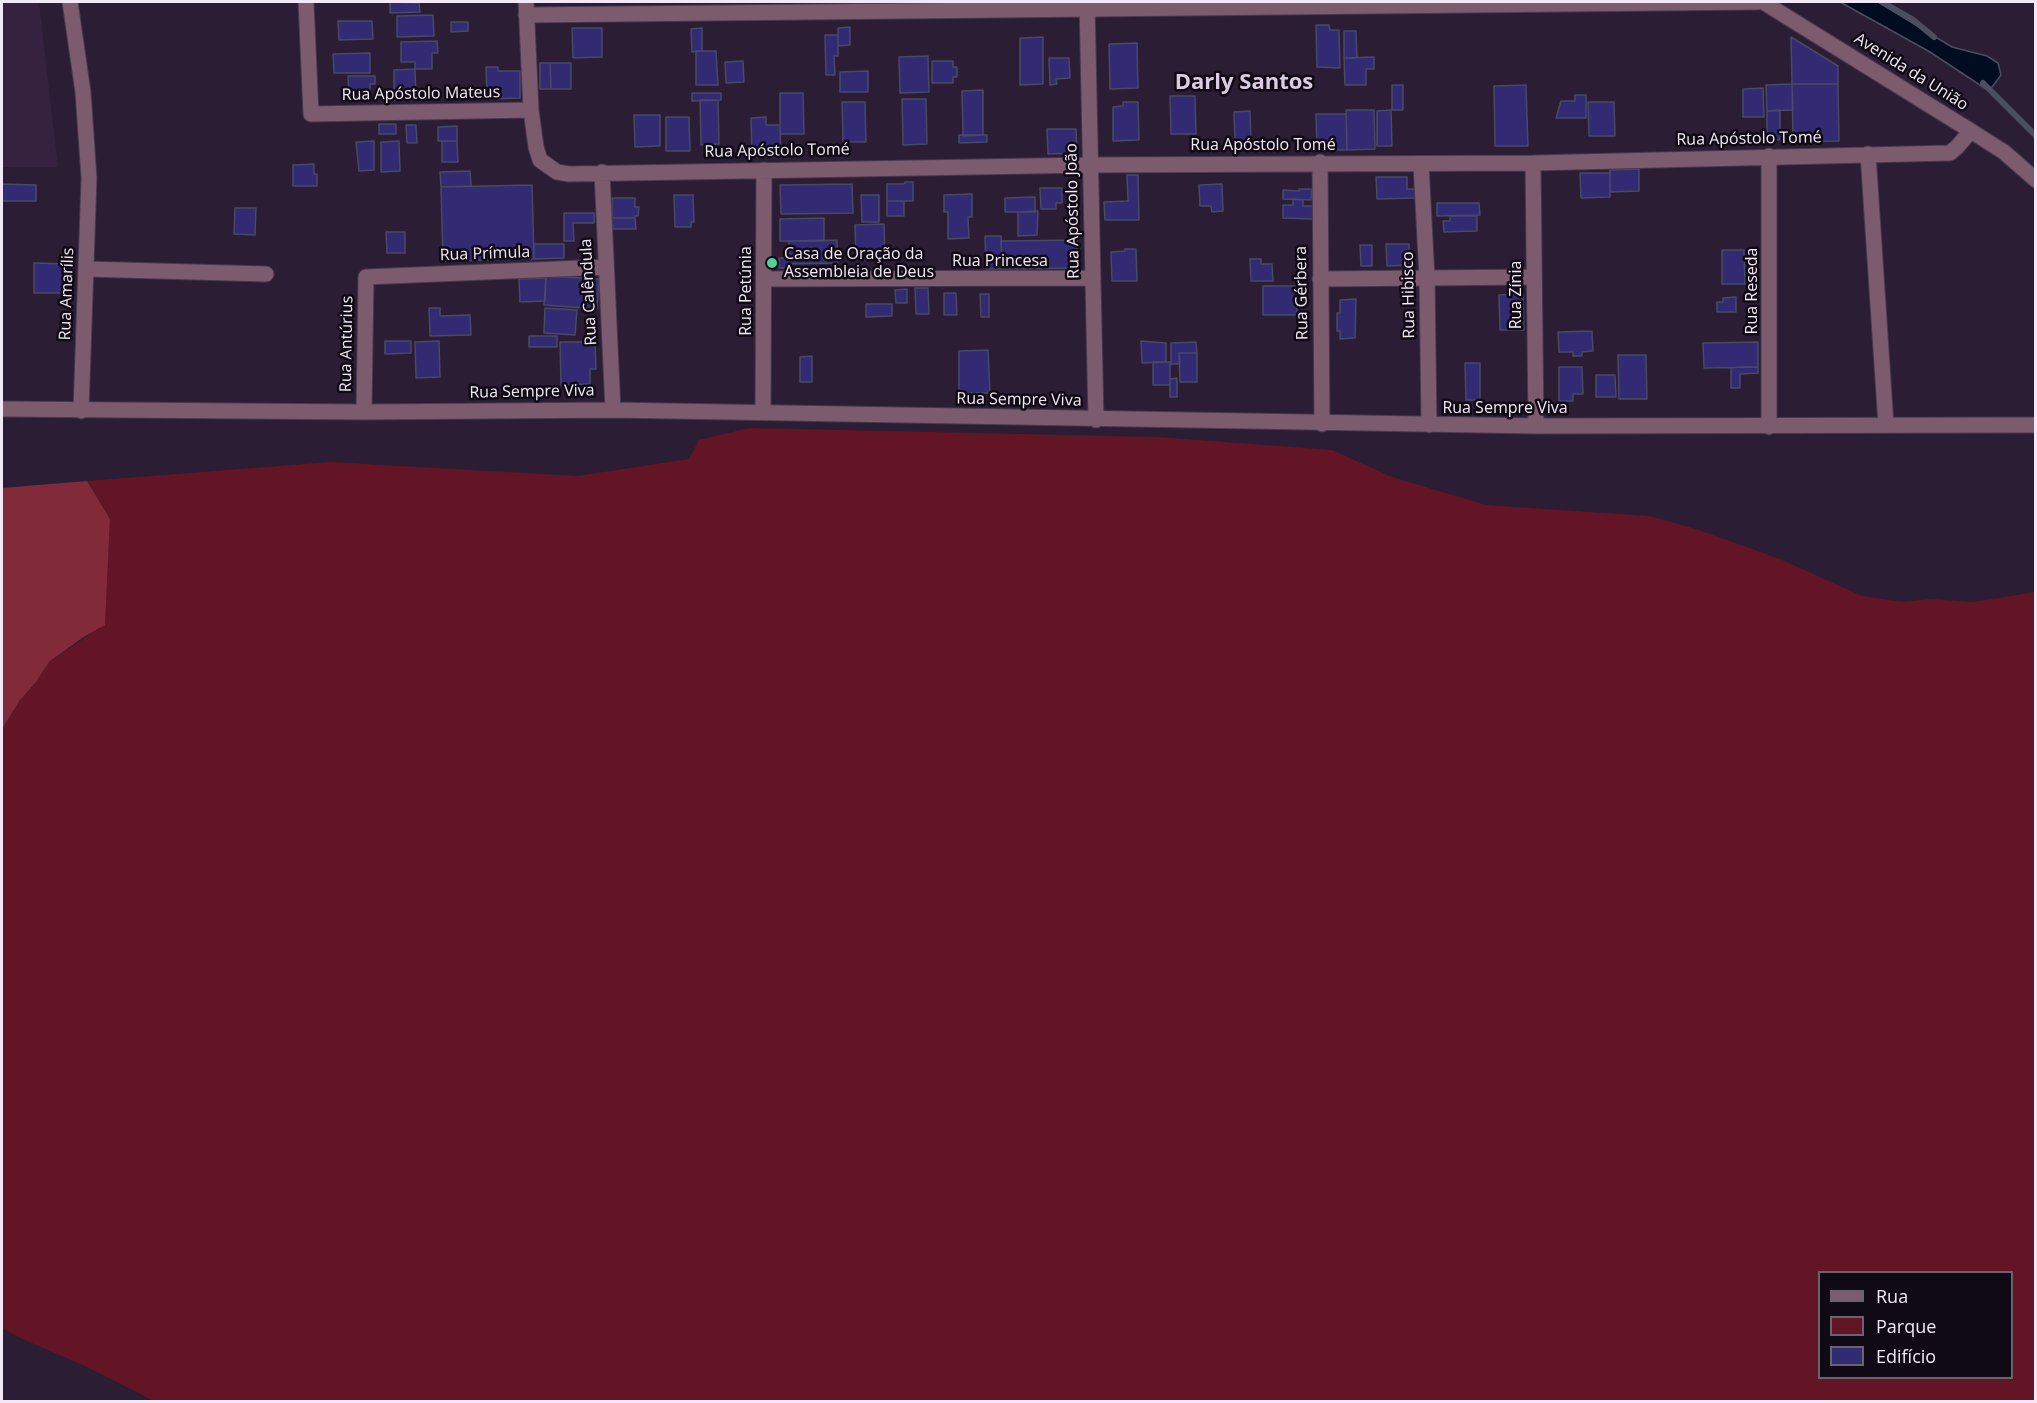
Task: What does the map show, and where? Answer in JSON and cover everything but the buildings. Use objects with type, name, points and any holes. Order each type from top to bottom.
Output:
[{"type":"street","name":"Rua Amarílis","points":[[70,2],[83,92],[89,178],[81,411]]},
{"type":"street","name":"Rua Apóstolo Mateus","points":[[306,2],[311,114],[531,110]]},
{"type":"street","points":[[531,110],[526,8],[1758,2]]},
{"type":"street","name":"Avenida da União","points":[[1763,2],[1971,131],[2004,153],[2036,180]]},
{"type":"street","name":"Rua Apóstolo João","points":[[1087,5],[1096,420]]},
{"type":"street","name":"Rua Apóstolo Tomé","points":[[531,110],[540,160],[557,172],[569,174],[1320,162],[1421,165],[1950,153],[1971,131]]},
{"type":"street","points":[[1868,154],[1886,425]]},
{"type":"street","name":"Rua Reseda","points":[[1768,156],[1769,427]]},
{"type":"street","name":"Rua Gérbera","points":[[1320,162],[1322,424]]},
{"type":"street","name":"Rua Zínia","points":[[1533,163],[1536,426]]},
{"type":"street","name":"Rua Hibisco","points":[[1421,165],[1427,278],[1429,425]]},
{"type":"street","name":"Rua Petúnia","points":[[763,412],[764,170]]},
{"type":"street","name":"Rua Calêndula","points":[[602,172],[613,410]]},
{"type":"street","name":"Rua Prímula","points":[[366,277],[606,267]]},
{"type":"street","points":[[86,269],[266,274]]},
{"type":"street","name":"Rua Antúrius","points":[[364,412],[366,277]]},
{"type":"street","points":[[1320,279],[1533,277]]},
{"type":"street","name":"Rua Princesa","points":[[764,279],[1093,278]]},
{"type":"street","name":"Rua Sempre Viva","points":[[2,409],[364,412],[613,410],[1536,426],[2036,425]]},
{"type":"shaded area","points":[[2,2],[39,2],[58,167],[2,167]]},
{"type":"shaded area","points":[[87,481],[110,519],[105,625],[82,638],[49,662],[20,700],[2,729],[2,488]]},
{"type":"green space","points":[[749,428],[1158,437],[1332,450],[1392,477],[1486,505],[1649,516],[1696,529],[1780,559],[1862,596],[1903,602],[1931,599],[1974,602],[2035,592],[2035,1401],[154,1401],[2,1328],[2,729],[20,700],[49,662],[105,624],[110,519],[87,481],[330,462],[577,476],[689,459],[699,440]]},
{"type":"water","points":[[1840,2],[1878,2],[1952,47],[1987,56],[1998,63],[2001,75],[1992,87],[1986,89],[1930,52]]},
{"type":"waterway","points":[[1882,2],[1912,19],[1934,37]]},
{"type":"waterway","points":[[1983,83],[2036,136]]},
{"type":"place","name":"Casa de Oração da Assembleia de Deus","points":[[772,263]]},
{"type":"district","name":"Darly Santos","points":[[1244,83]]}]
